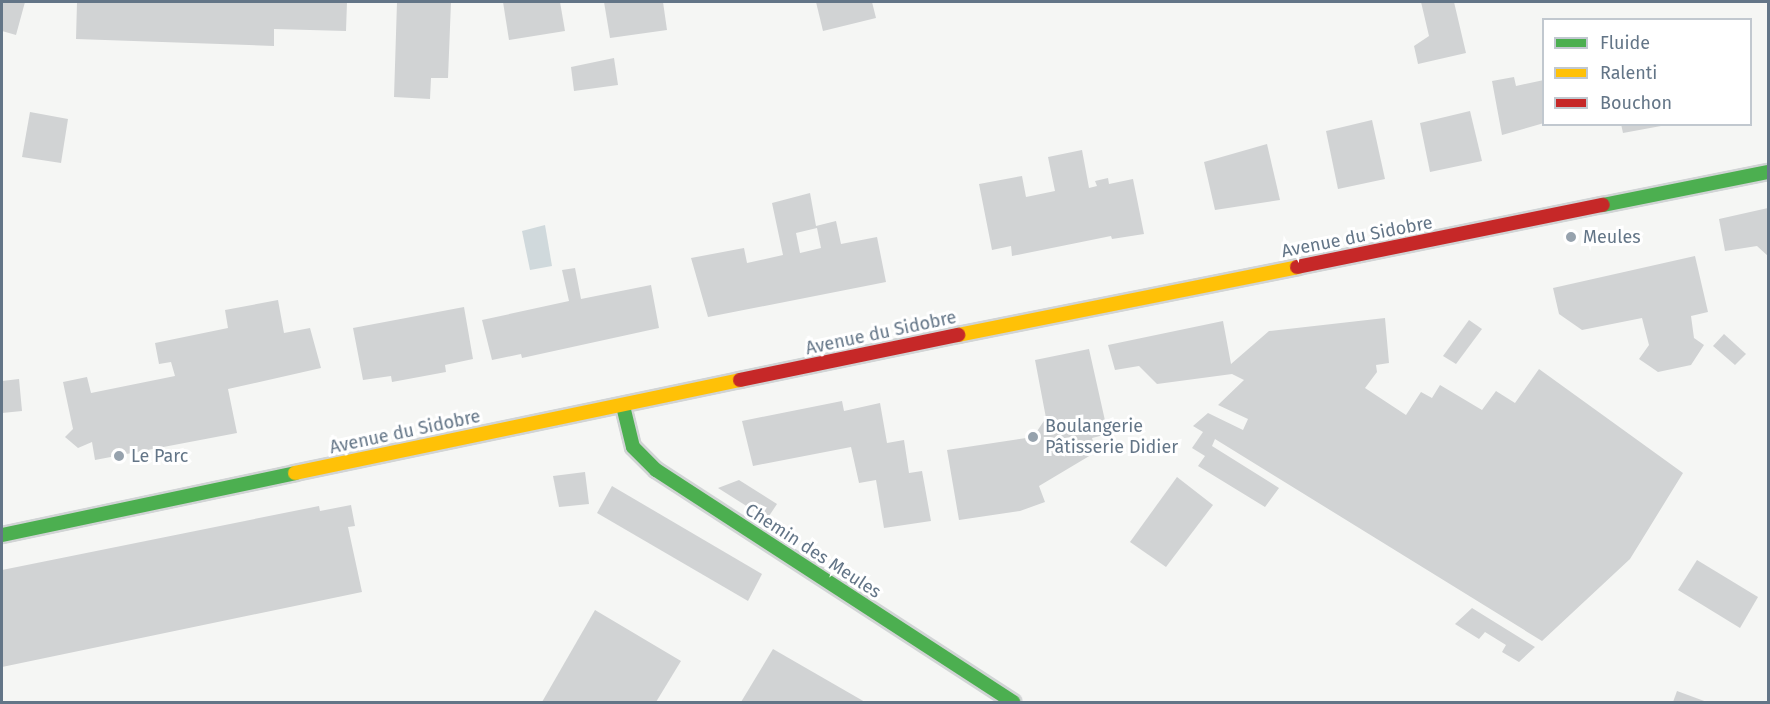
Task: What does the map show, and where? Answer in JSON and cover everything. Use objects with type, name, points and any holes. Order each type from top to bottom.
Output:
[{"type":"main road","name":"Avenue du Sidobre","points":[[2,535],[1768,172]]},
{"type":"main road","name":"Chemin des Meules","points":[[622,406],[633,447],[656,470],[1013,702]]},
{"type":"shaded area","points":[[545,225],[552,266],[530,270],[522,231]]},
{"type":"building","points":[[2,2],[25,2],[16,35],[2,31]]},
{"type":"building","points":[[77,2],[347,2],[346,31],[274,29],[274,46],[76,39]]},
{"type":"building","points":[[397,2],[451,2],[448,78],[431,78],[430,99],[394,97]]},
{"type":"building","points":[[503,2],[560,2],[565,31],[509,40]]},
{"type":"building","points":[[604,2],[663,2],[667,30],[610,38]]},
{"type":"building","points":[[816,2],[872,2],[876,18],[823,31]]},
{"type":"building","points":[[1421,2],[1454,2],[1466,53],[1418,64],[1414,46],[1429,36]]},
{"type":"building","points":[[614,58],[618,85],[574,91],[571,67]]},
{"type":"building","points":[[1514,77],[1516,86],[1542,80],[1542,124],[1502,135],[1492,81]]},
{"type":"building","points":[[1470,111],[1482,161],[1430,172],[1420,123]]},
{"type":"building","points":[[30,112],[68,119],[61,163],[22,157]]},
{"type":"building","points":[[1372,120],[1385,179],[1338,189],[1326,131]]},
{"type":"building","points":[[1621,126],[1661,126],[1623,133]]},
{"type":"building","points":[[1267,144],[1280,200],[1215,210],[1204,162]]},
{"type":"building","points":[[1082,150],[1089,188],[1097,186],[1095,181],[1108,178],[1109,184],[1133,179],[1144,234],[1112,239],[1111,236],[1012,256],[1011,246],[992,250],[979,184],[1022,176],[1026,197],[1055,191],[1048,157]]},
{"type":"building","points":[[810,193],[816,226],[836,221],[841,244],[877,237],[886,282],[708,317],[691,258],[744,248],[747,263],[783,255],[772,203]],"holes":[[[817,228],[821,248],[800,253],[796,233]]]},
{"type":"building","points":[[1768,208],[1768,256],[1757,246],[1725,251],[1719,219]]},
{"type":"building","points":[[1695,256],[1708,312],[1691,316],[1694,338],[1704,345],[1691,365],[1658,372],[1639,359],[1649,345],[1642,318],[1582,330],[1559,314],[1553,288]]},
{"type":"building","points":[[575,268],[581,299],[651,285],[659,328],[522,358],[521,354],[492,360],[482,320],[569,301],[562,270]]},
{"type":"building","points":[[278,300],[284,333],[310,328],[321,368],[228,389],[237,433],[95,460],[92,442],[78,448],[65,437],[73,429],[63,382],[87,377],[91,393],[175,376],[171,362],[159,364],[155,343],[228,328],[225,310]]},
{"type":"building","points":[[464,307],[473,359],[445,365],[446,372],[392,382],[391,376],[363,380],[353,328]]},
{"type":"building","points":[[1385,318],[1389,363],[1376,365],[1377,372],[1365,388],[1406,415],[1421,392],[1432,398],[1440,385],[1482,410],[1496,391],[1515,403],[1539,369],[1683,473],[1630,559],[1542,641],[1215,439],[1212,446],[1279,488],[1265,507],[1198,466],[1205,456],[1192,448],[1203,432],[1193,426],[1208,413],[1243,430],[1248,419],[1218,405],[1244,380],[1232,374],[1157,384],[1139,366],[1115,370],[1108,345],[1223,321],[1231,364],[1269,331]]},
{"type":"building","points":[[1469,320],[1482,329],[1456,364],[1443,356]]},
{"type":"building","points":[[1724,334],[1746,354],[1735,365],[1713,346]]},
{"type":"building","points":[[1089,349],[1108,434],[1092,438],[1096,452],[1039,486],[1045,502],[1020,511],[959,520],[947,450],[1033,437],[1046,418],[1035,360]]},
{"type":"building","points":[[19,379],[22,411],[2,413],[2,381]]},
{"type":"building","points":[[842,401],[844,411],[880,403],[887,443],[904,440],[909,473],[922,471],[931,521],[884,528],[876,480],[859,483],[851,447],[753,466],[742,421]]},
{"type":"building","points":[[585,472],[589,504],[559,507],[553,476]]},
{"type":"building","points":[[1177,477],[1213,505],[1166,567],[1130,542]]},
{"type":"building","points":[[739,480],[777,504],[767,519],[718,488]]},
{"type":"building","points":[[612,486],[762,574],[748,601],[597,513]]},
{"type":"building","points":[[351,505],[355,526],[348,527],[362,592],[2,667],[2,570],[319,506],[320,511]]},
{"type":"building","points":[[1697,560],[1758,597],[1740,628],[1678,590]]},
{"type":"building","points":[[1472,608],[1535,647],[1519,662],[1502,652],[1506,645],[1485,632],[1479,639],[1455,624]]},
{"type":"building","points":[[595,610],[681,661],[656,702],[542,702]]},
{"type":"building","points":[[773,649],[865,702],[741,702]]},
{"type":"building","points":[[1677,691],[1707,702],[1673,702]]},
{"type":"traffic: fast","points":[[1603,205],[1768,172]]},
{"type":"traffic: fast","points":[[623,406],[633,447],[656,470],[1013,702]]},
{"type":"traffic: fast","points":[[2,535],[295,473]]},
{"type":"traffic: slow","points":[[958,335],[1297,267]]},
{"type":"traffic: slow","points":[[295,473],[740,380]]},
{"type":"traffic: jam","points":[[1297,267],[1603,205]]},
{"type":"traffic: jam","points":[[740,380],[958,335]]},
{"type":"place","name":"Meules","points":[[1571,237]]},
{"type":"place","name":"Boulangerie Pâtisserie Didier","points":[[1033,437]]},
{"type":"place","name":"Le Parc","points":[[119,456]]}]
